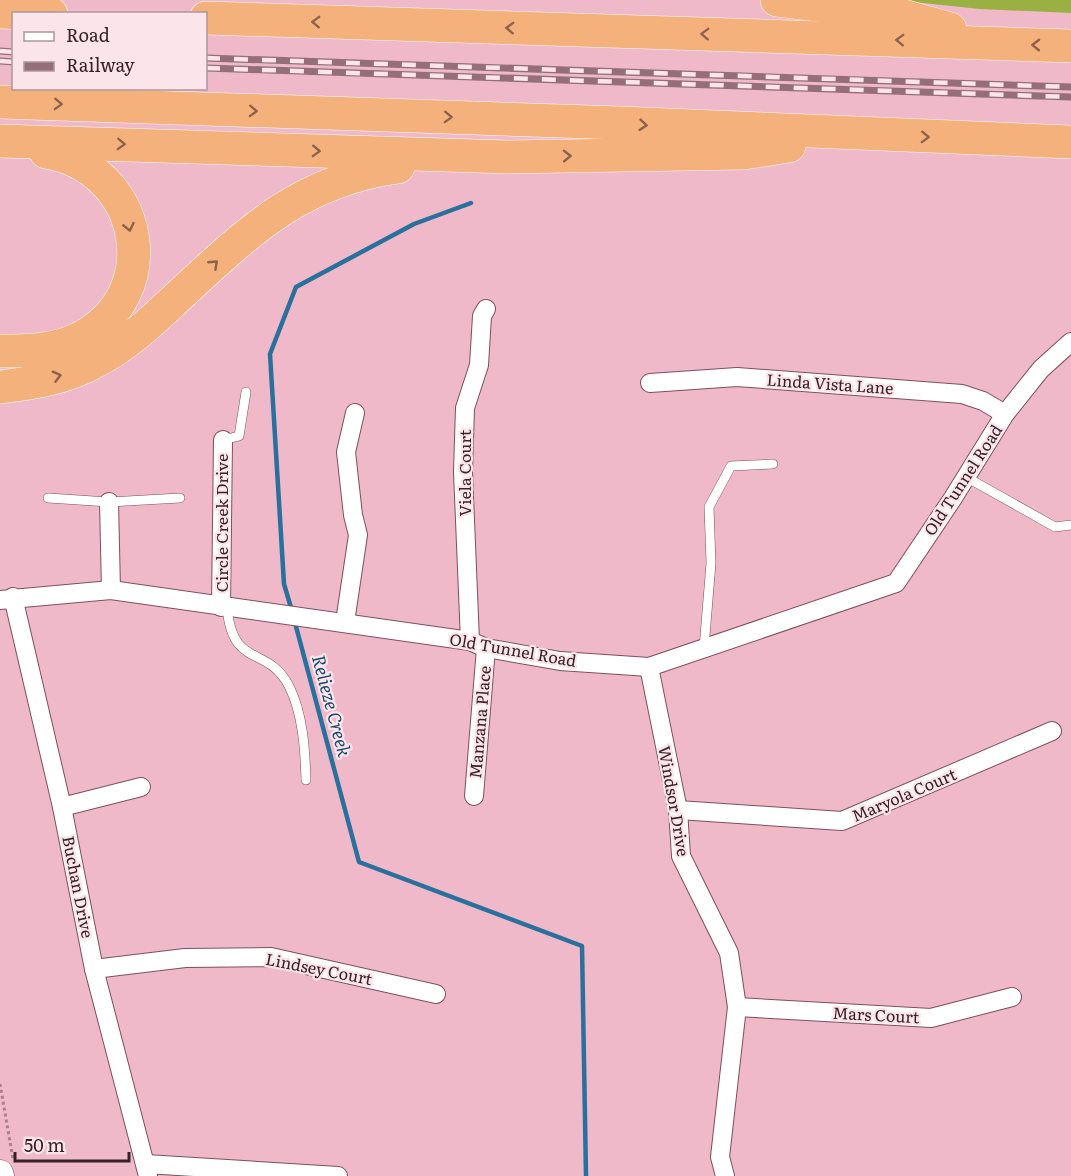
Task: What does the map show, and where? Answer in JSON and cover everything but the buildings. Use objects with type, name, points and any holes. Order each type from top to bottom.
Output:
[{"type":"highway","points":[[777,0],[900,15],[1001,44]]},
{"type":"highway","points":[[207,18],[1071,46]]},
{"type":"highway","points":[[0,102],[620,123],[1071,142]]},
{"type":"highway","points":[[0,141],[508,157],[744,153],[867,135]]},
{"type":"highway","points":[[0,148],[62,155],[83,163],[102,177],[125,211],[134,255],[130,277],[122,297],[110,316],[95,329],[75,340],[52,348],[0,351]]},
{"type":"highway","points":[[0,387],[64,375],[95,362],[150,324],[251,230],[280,208],[314,191],[350,177],[382,169],[508,157]]},
{"type":"street","name":"Viela Court","points":[[478,645],[463,472],[465,408],[479,365],[482,316],[486,309]]},
{"type":"street","name":"Old Tunnel Road","points":[[6,599],[111,590],[345,622],[560,661],[648,667],[896,583],[1005,414],[1041,369],[1071,342]]},
{"type":"street","name":"Linda Vista Lane","points":[[650,383],[737,377],[962,394],[983,401],[1005,414]]},
{"type":"street","points":[[345,622],[358,535],[353,515],[346,452],[356,413]]},
{"type":"street","name":"Circle Creek Drive","points":[[223,440],[224,607]]},
{"type":"street","points":[[109,502],[111,590]]},
{"type":"street","name":"Buchan Drive","points":[[6,599],[63,807],[94,969],[147,1170]]},
{"type":"street","name":"Manzana Place","points":[[474,796],[478,645]]},
{"type":"street","name":"Windsor Drive","points":[[648,667],[678,810],[681,856],[729,953],[737,1007],[720,1157],[725,1176]]},
{"type":"street","name":"Maryola Court","points":[[678,810],[842,821],[1052,731]]},
{"type":"street","points":[[63,807],[141,787]]},
{"type":"street","name":"Lindsey Court","points":[[94,969],[185,958],[271,957],[436,994]]},
{"type":"street","name":"Mars Court","points":[[737,1007],[931,1018],[1012,997]]},
{"type":"street","points":[[147,1170],[338,1176]]},
{"type":"lane","points":[[223,440],[239,436],[246,392]]},
{"type":"lane","points":[[704,648],[711,563],[709,507],[730,465],[773,464]]},
{"type":"lane","points":[[966,477],[1055,527],[1071,525]]},
{"type":"lane","points":[[48,498],[109,502],[180,498]]},
{"type":"lane","points":[[224,607],[229,627],[238,646],[265,662],[288,685],[303,732],[306,780]]},
{"type":"path","points":[[0,1083],[5,1171]]},
{"type":"green space","points":[[894,0],[1071,0],[1071,13],[980,9]]},
{"type":"waterway","name":"Relieze Creek","points":[[292,611],[284,584],[270,354],[296,287],[414,224],[471,203]]},
{"type":"waterway","name":"Relieze Creek","points":[[294,619],[359,862],[582,946],[586,1176]]},
{"type":"railway","points":[[0,51],[12,52]]},
{"type":"railway","points":[[207,58],[1071,87]]},
{"type":"railway","points":[[0,61],[12,62]]},
{"type":"railway","points":[[207,68],[1071,97]]}]
